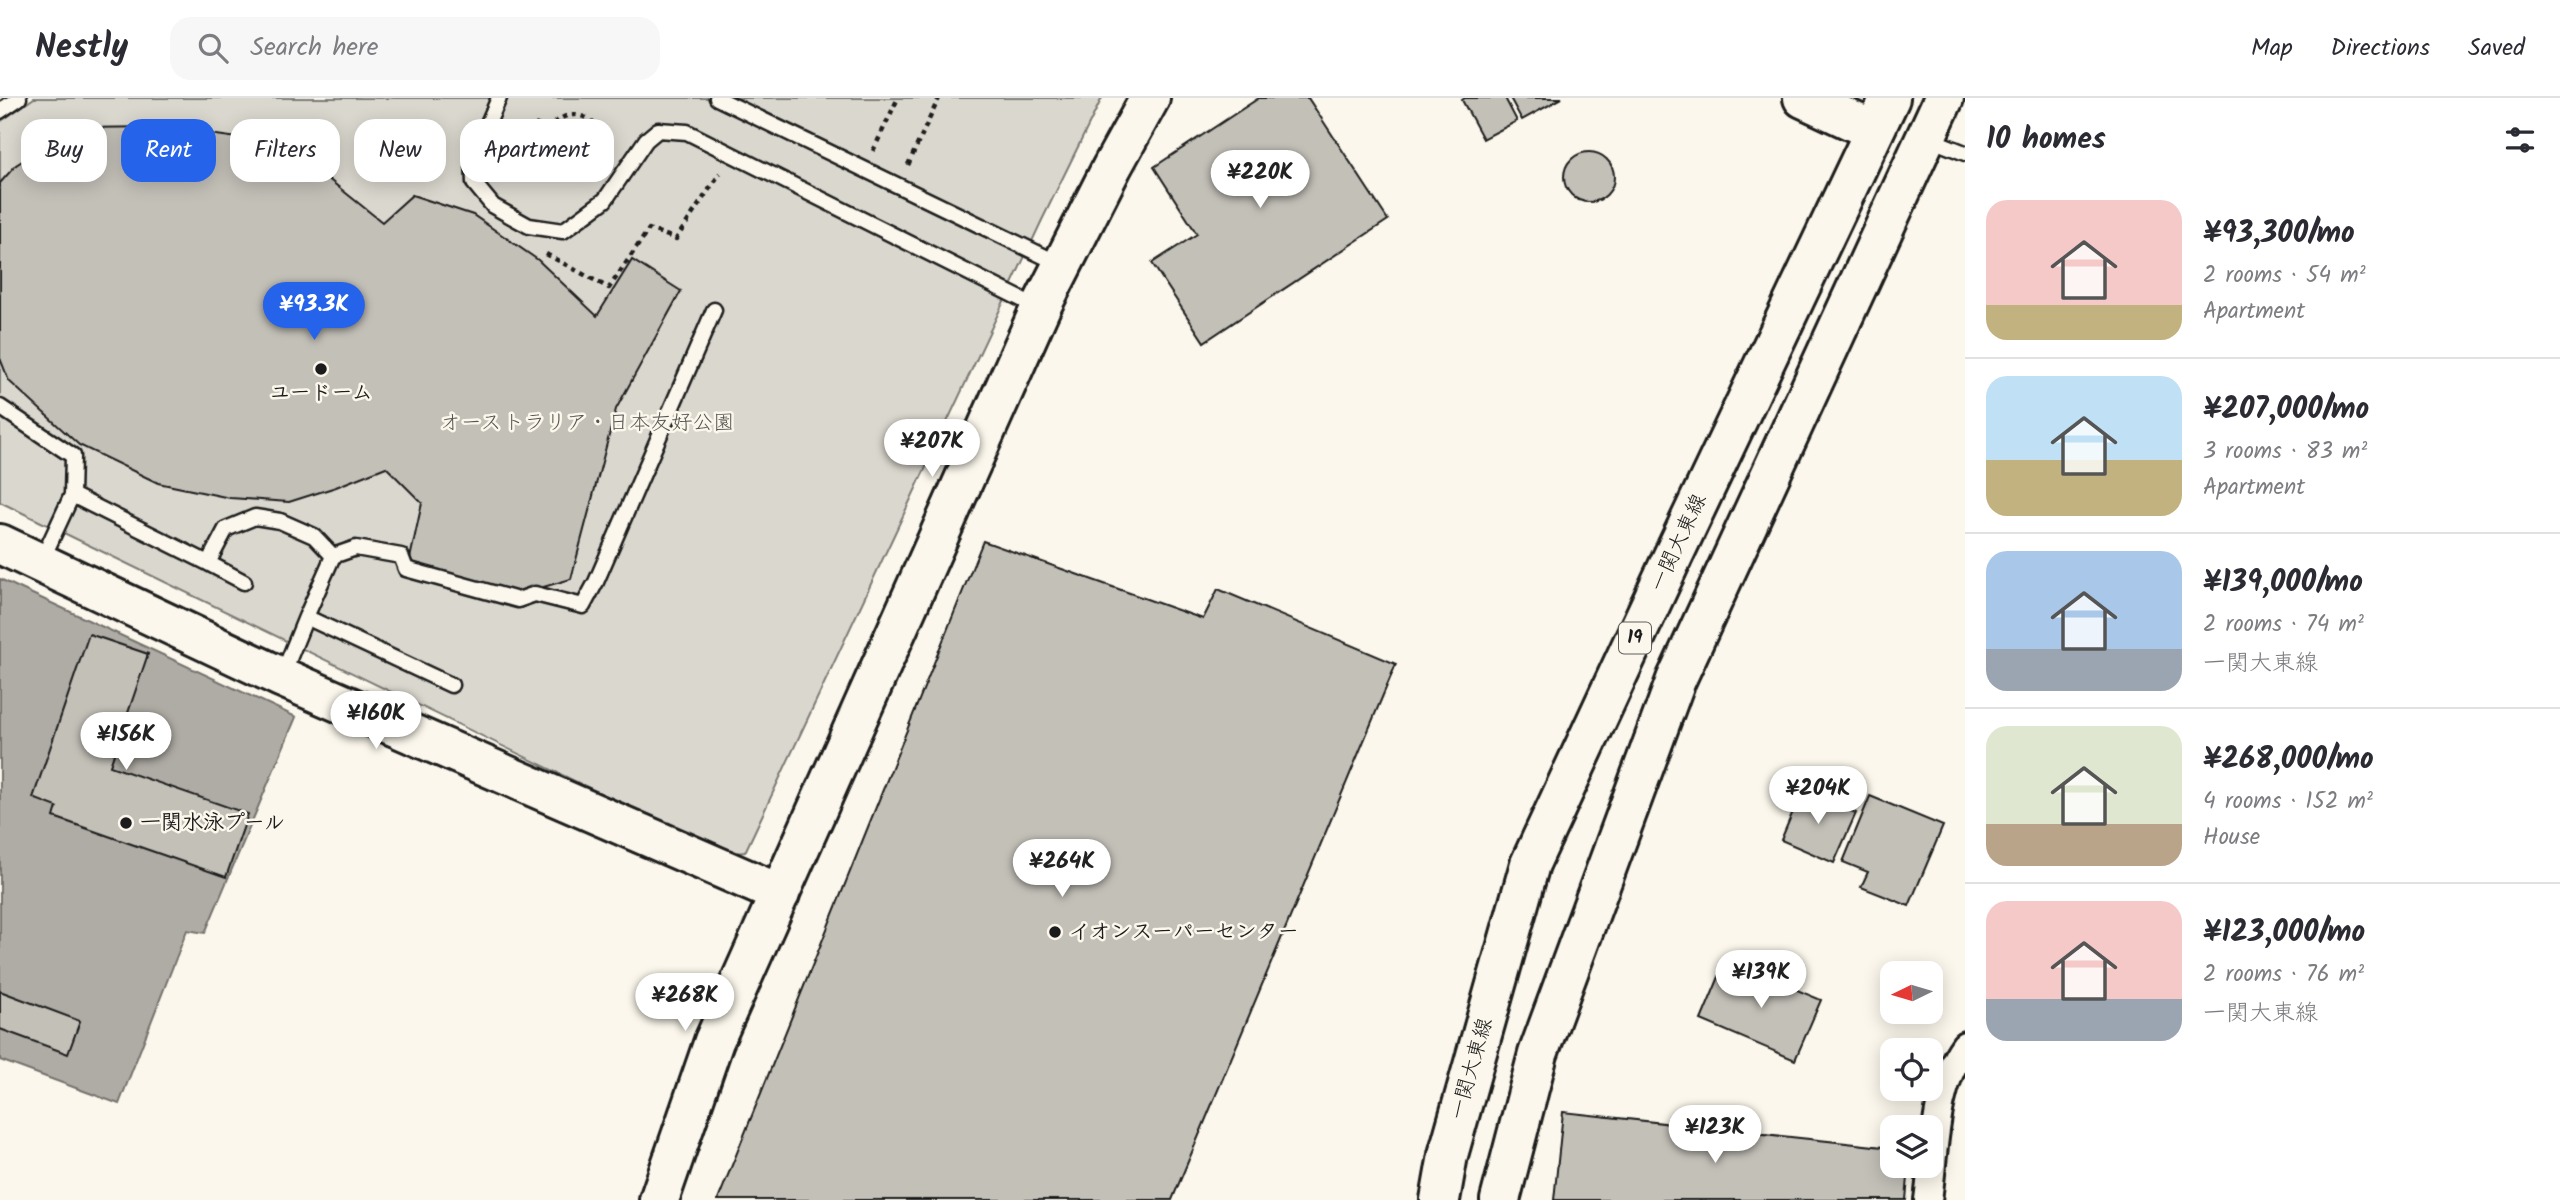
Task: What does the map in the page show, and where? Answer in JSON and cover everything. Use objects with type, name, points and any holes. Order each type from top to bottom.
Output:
[{"type":"main road","points":[[659,1200],[713,1041],[1040,309],[1150,98]]},
{"type":"main road","points":[[1803,98],[1882,115]]},
{"type":"main road","points":[[1500,1200],[1538,1054],[1676,680],[1944,98]]},
{"type":"main road","name":"一関大東線","points":[[1440,1200],[1448,1154],[1530,864],[1672,556],[1882,115]]},
{"type":"main road","points":[[0,544],[281,677],[780,894]]},
{"type":"street","points":[[1928,1200],[1943,1091],[1965,1045]]},
{"type":"lane","points":[[0,111],[19,98]]},
{"type":"lane","points":[[499,98],[473,159],[474,183],[492,206],[529,226],[563,232],[605,200],[646,140],[658,130],[687,132],[1040,309]]},
{"type":"lane","points":[[717,98],[1063,265]]},
{"type":"lane","points":[[1925,138],[1965,153]]},
{"type":"lane","points":[[281,677],[334,556],[356,548],[401,556],[406,569],[518,600],[535,594],[583,606],[596,582],[714,310]]},
{"type":"lane","points":[[0,407],[73,456],[72,495],[41,562]]},
{"type":"lane","points":[[72,495],[244,582]]},
{"type":"lane","points":[[208,563],[226,529],[255,517],[280,521],[314,536],[334,556]]},
{"type":"lane","points":[[306,617],[451,685]]},
{"type":"path","points":[[873,152],[898,98]]},
{"type":"path","points":[[906,169],[939,98]]},
{"type":"path","points":[[567,116],[584,117],[598,128],[601,145],[599,154],[594,162],[578,170],[559,166],[548,152],[549,131],[559,119],[567,116]]},
{"type":"path","points":[[536,248],[609,288],[649,229],[676,239],[720,172],[732,177]]},
{"type":"green space","name":"オーストラリア・日本友好公園","points":[[34,98],[1102,98],[745,852],[725,854],[0,502],[0,122]]},
{"type":"shaded area","name":"一関水泳プール","points":[[0,579],[296,717],[205,933],[187,930],[119,1104],[0,1060]]},
{"type":"building","points":[[1259,98],[1308,98],[1388,220],[1204,342],[1152,263],[1197,234],[1154,167]]},
{"type":"building","points":[[1505,98],[1517,121],[1483,139],[1462,100]]},
{"type":"building","points":[[1510,98],[1562,98],[1522,120]]},
{"type":"building","name":"ユードーム","points":[[121,127],[121,182],[216,182],[216,135],[230,137],[230,182],[332,182],[382,222],[412,195],[473,215],[538,260],[597,316],[632,260],[681,291],[616,409],[571,579],[516,595],[409,563],[422,503],[386,467],[289,502],[230,498],[158,483],[79,445],[9,381],[0,358],[0,183],[21,162],[21,182],[107,182],[107,128]]},
{"type":"building","points":[[1589,152],[1606,160],[1614,177],[1606,194],[1589,202],[1572,194],[1564,177],[1572,160]]},
{"type":"building","name":"イオンスーパーセンター","points":[[983,541],[1203,619],[1218,589],[1396,664],[1172,1200],[718,1200]]},
{"type":"building","points":[[89,634],[148,654],[110,766],[248,814],[226,877],[54,817],[57,807],[33,798]]},
{"type":"building","points":[[1802,790],[1856,813],[1834,863],[1781,840]]},
{"type":"building","points":[[1870,796],[1943,826],[1909,906],[1861,887],[1868,872],[1843,862]]},
{"type":"building","points":[[1726,960],[1821,1000],[1795,1060],[1701,1020]]},
{"type":"building","points":[[0,991],[80,1021],[68,1054],[0,1029]]},
{"type":"building","points":[[1563,1112],[1880,1147],[1880,1178],[1908,1178],[1906,1200],[1554,1200]]},
{"type":"place","name":"ユードーム","points":[[321,369]]},
{"type":"place","name":"一関水泳プール","points":[[126,823]]},
{"type":"place","name":"イオンスーパーセンター","points":[[1055,932]]}]
